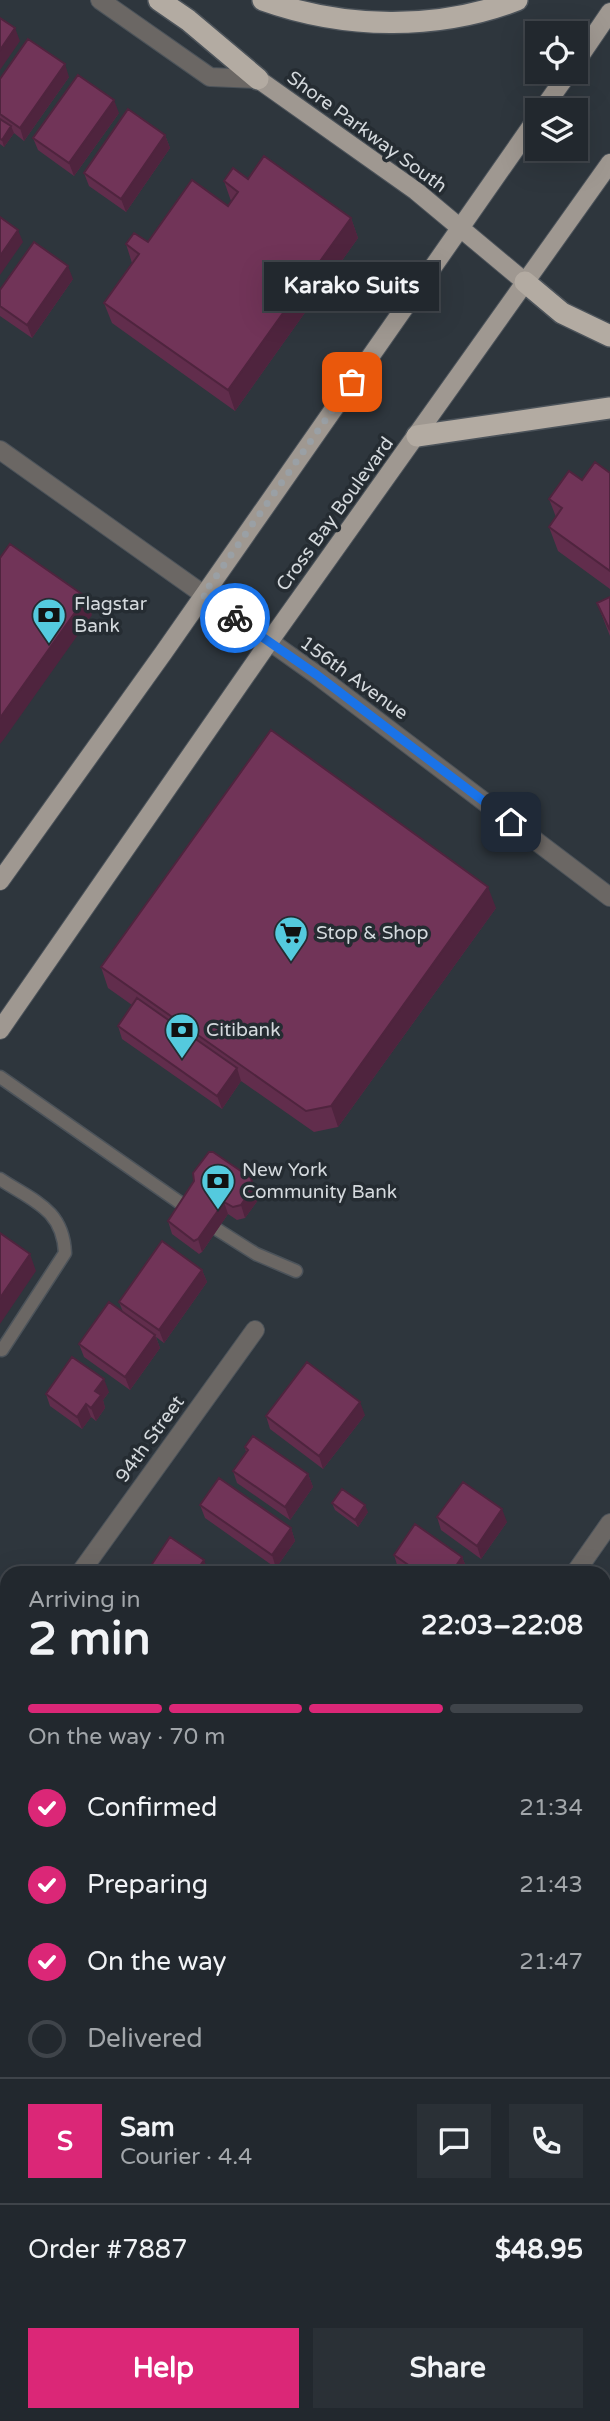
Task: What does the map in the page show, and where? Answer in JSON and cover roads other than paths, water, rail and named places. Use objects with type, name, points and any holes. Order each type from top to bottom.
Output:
[{"type":"highway","points":[[159,0],[188,20],[258,79]]},
{"type":"highway","points":[[263,0],[309,14],[381,23],[448,18],[480,12],[517,0]]},
{"type":"highway","points":[[526,282],[562,313],[610,336]]},
{"type":"highway","points":[[417,436],[610,408]]},
{"type":"main road","points":[[588,44],[610,12]]},
{"type":"main road","name":"Shore Parkway South","points":[[258,79],[416,191],[526,282]]},
{"type":"main road","points":[[0,881],[525,136]]},
{"type":"main road","name":"Cross Bay Boulevard","points":[[0,1030],[269,642],[610,163]]},
{"type":"street","name":"Shore Parkway South","points":[[100,0],[210,77],[258,79]]},
{"type":"street","name":"156th Avenue","points":[[0,450],[317,675],[610,897]]},
{"type":"street","name":"94th Street","points":[[85,1566],[255,1330]]},
{"type":"street","points":[[580,1566],[610,1524]]},
{"type":"lane","points":[[0,1077],[189,1209]]},
{"type":"lane","points":[[0,1180],[54,1215],[64,1236],[65,1253],[2,1350]]},
{"type":"lane","points":[[218,1230],[256,1254],[296,1270]]},
{"type":"place","name":"Karako Suits","points":[[352,382]]},
{"type":"place","name":"Flagstar Bank","points":[[49,645]]},
{"type":"place","name":"Stop & Shop","points":[[291,963]]},
{"type":"place","name":"Citibank","points":[[182,1060]]},
{"type":"place","name":"New York Community Bank","points":[[218,1211]]}]
